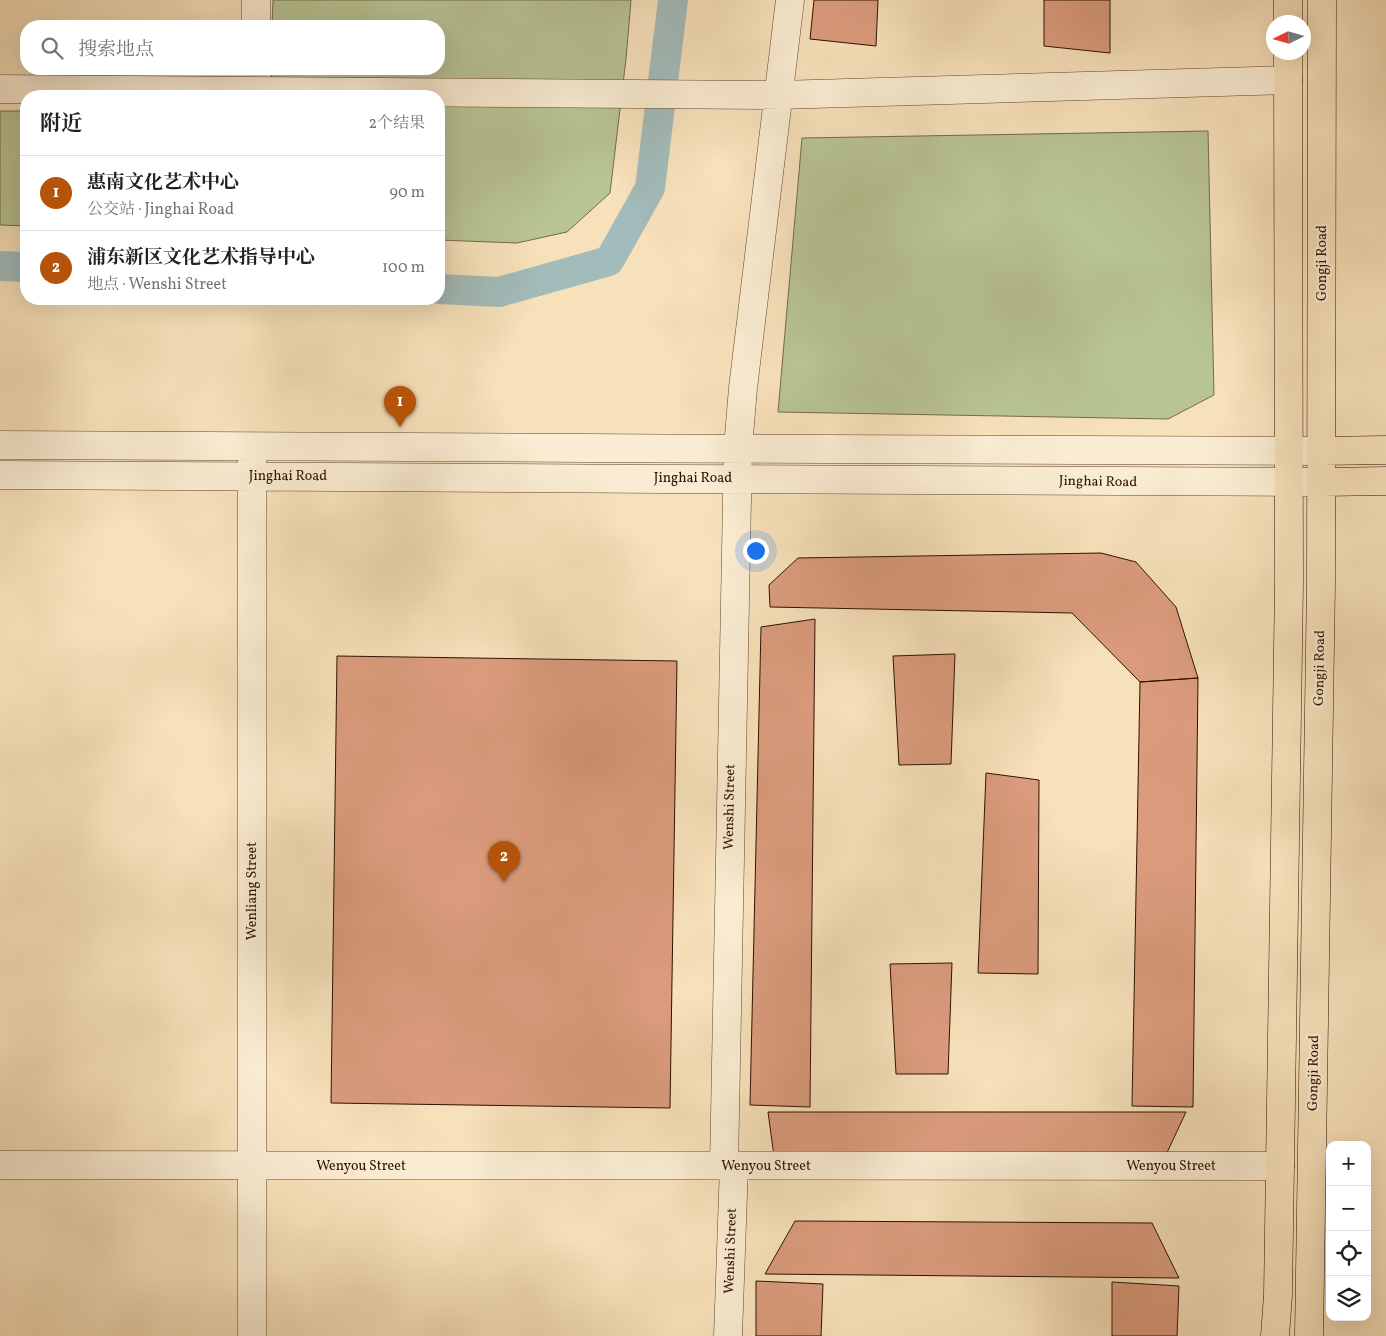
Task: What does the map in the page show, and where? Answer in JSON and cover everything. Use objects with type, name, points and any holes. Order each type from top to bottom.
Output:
[{"type":"main road","points":[[1288,0],[1288,15]]},
{"type":"main road","name":"Gongji Road","points":[[1309,1336],[1322,482],[1322,0]]},
{"type":"main road","points":[[1275,1336],[1280,1166],[1289,594],[1288,60]]},
{"type":"main road","points":[[1322,451],[1386,450]]},
{"type":"main road","name":"Jinghai Road","points":[[1322,482],[1386,481]]},
{"type":"street","points":[[256,0],[256,20]]},
{"type":"street","name":"Wenshi Street","points":[[728,1336],[738,448],[743,388],[790,0]]},
{"type":"street","points":[[0,88],[255,80],[598,93],[779,95],[1288,80]]},
{"type":"street","points":[[0,445],[1170,452],[1322,451]]},
{"type":"street","name":"Wenliang Street","points":[[252,446],[252,1336]]},
{"type":"street","name":"Jinghai Road","points":[[0,475],[1322,482]]},
{"type":"street","name":"Wenyou Street","points":[[0,1166],[1280,1166]]},
{"type":"green space","points":[[273,0],[631,0],[610,193],[567,232],[517,243],[445,240],[445,90],[271,90],[271,75],[445,75],[445,20],[272,20]]},
{"type":"green space","points":[[0,111],[20,111],[20,226],[0,225]]},
{"type":"green space","points":[[1208,131],[1214,395],[1168,419],[778,412],[802,138]]},
{"type":"building","points":[[814,0],[878,0],[876,46],[810,39]]},
{"type":"building","points":[[1044,0],[1110,0],[1110,53],[1044,46]]},
{"type":"building","points":[[1101,553],[1136,562],[1176,607],[1198,678],[1140,682],[1072,613],[770,607],[769,585],[798,558]]},
{"type":"building","points":[[815,619],[810,1107],[750,1105],[761,627]]},
{"type":"building","points":[[955,654],[951,764],[899,765],[893,656]]},
{"type":"building","points":[[337,656],[677,661],[670,1108],[331,1103]]},
{"type":"building","points":[[1198,678],[1193,1107],[1132,1106],[1140,682]]},
{"type":"building","points":[[986,773],[1039,780],[1038,974],[978,973]]},
{"type":"building","points":[[952,963],[948,1074],[896,1074],[890,964]]},
{"type":"building","points":[[768,1112],[1186,1112],[1164,1159],[774,1156]]},
{"type":"building","points":[[795,1221],[1152,1223],[1179,1278],[765,1274]]},
{"type":"building","points":[[756,1281],[823,1284],[821,1336],[756,1336]]},
{"type":"building","points":[[1112,1282],[1179,1286],[1177,1336],[1112,1336]]},
{"type":"waterway","points":[[445,289],[499,292],[609,261],[650,188],[673,0]]},
{"type":"waterway","points":[[0,266],[20,267]]},
{"type":"place","name":"惠南文化艺术中心","points":[[400,427]]},
{"type":"place","name":"浦东新区文化艺术指导中心","points":[[504,882]]}]
